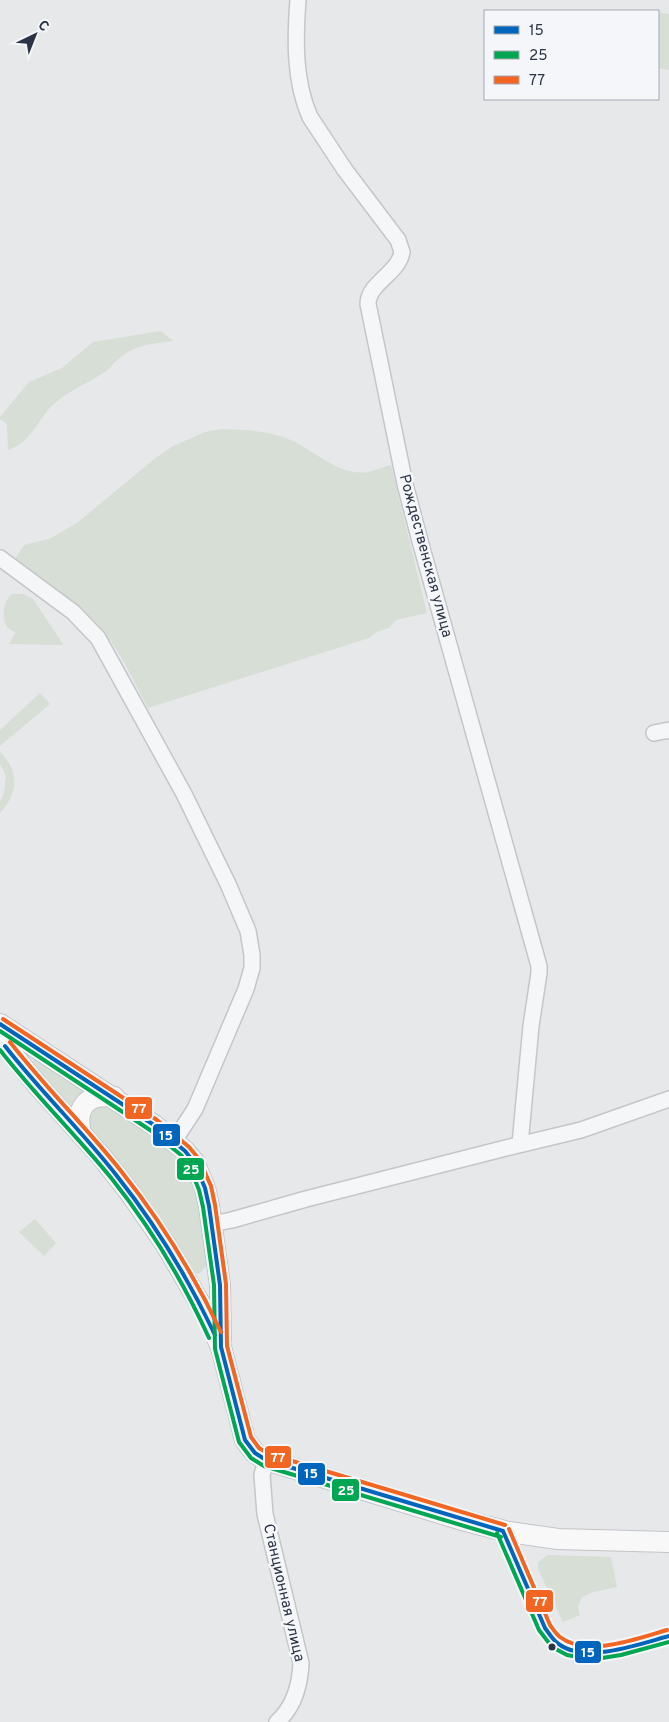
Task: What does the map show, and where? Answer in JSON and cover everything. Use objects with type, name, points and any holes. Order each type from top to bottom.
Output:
[{"type":"main road","points":[[0,1024],[114,1098],[185,1151],[200,1174],[206,1188],[220,1284],[221,1347]]},
{"type":"main road","points":[[0,1039],[130,1193],[185,1277],[205,1312],[221,1347],[245,1440],[255,1453],[266,1460],[502,1531],[558,1539],[669,1542]]},
{"type":"main road","points":[[81,1134],[80,1114],[89,1100],[98,1096],[114,1098]]},
{"type":"main road","points":[[185,1277],[194,1281],[207,1276],[216,1264],[217,1257]]},
{"type":"street","name":"Рождественская улица","points":[[298,0],[298,73],[306,108],[310,117],[346,170],[398,240],[402,252],[399,262],[370,294],[368,304],[417,531],[539,973],[520,1144]]},
{"type":"street","points":[[0,558],[66,606],[98,638],[184,794],[228,884],[248,931],[252,968],[246,990],[195,1109],[174,1141]]},
{"type":"street","points":[[654,733],[669,730]]},
{"type":"street","points":[[212,1224],[581,1130],[669,1099]]},
{"type":"street","name":"Станционная улица","points":[[266,1460],[262,1476],[265,1514],[301,1663],[300,1678],[296,1692],[285,1713],[277,1722]]},
{"type":"street","points":[[502,1531],[544,1628],[550,1638],[563,1647],[586,1652],[605,1652],[669,1636]]},
{"type":"shaded area","points":[[659,12],[669,14],[669,70],[659,68]]},
{"type":"shaded area","points":[[161,331],[173,341],[146,345],[127,352],[108,370],[56,402],[23,442],[8,450],[7,424],[0,417],[29,382],[62,368],[93,342]]},
{"type":"shaded area","points":[[221,429],[245,430],[283,437],[346,470],[368,472],[391,465],[427,613],[396,620],[389,628],[376,632],[369,638],[148,708],[120,655],[107,635],[91,617],[70,600],[13,562],[24,545],[49,539],[77,523],[153,460],[173,446],[205,432]]},
{"type":"shaded area","points":[[12,594],[23,594],[33,599],[62,645],[9,644],[16,632],[7,626],[4,610],[8,598]]},
{"type":"shaded area","points":[[40,693],[50,704],[0,746],[0,730]]},
{"type":"shaded area","points":[[0,752],[11,767],[14,782],[10,798],[0,813],[0,801],[4,793],[6,776],[0,764]]},
{"type":"shaded area","points":[[35,1059],[88,1093],[73,1110],[31,1063]]},
{"type":"shaded area","points":[[107,1105],[138,1126],[172,1154],[186,1172],[198,1204],[207,1262],[200,1273],[193,1274],[87,1133],[89,1110]]},
{"type":"shaded area","points":[[35,1219],[56,1243],[44,1256],[19,1232]]},
{"type":"shaded area","points":[[548,1555],[611,1557],[617,1587],[593,1592],[582,1597],[578,1607],[580,1615],[563,1622],[538,1569],[538,1562]]},
{"type":"transit line","name":"77","points":[[3,1019],[157,1120],[189,1147],[199,1159],[211,1186],[215,1205],[226,1284],[227,1346],[251,1437],[259,1448],[269,1454],[505,1525]]},
{"type":"transit line","name":"15","points":[[0,1024],[154,1125],[185,1151],[194,1162],[205,1188],[209,1206],[220,1285],[221,1347],[245,1440],[255,1453],[266,1460],[503,1531]]},
{"type":"transit line","name":"25","points":[[0,1031],[150,1130],[181,1155],[189,1165],[199,1190],[203,1207],[214,1285],[215,1349],[239,1442],[251,1458],[264,1466],[501,1537]]},
{"type":"transit line","name":"77","points":[[10,1042],[108,1155],[150,1209],[200,1290],[221,1332]]},
{"type":"transit line","name":"15","points":[[5,1046],[104,1159],[145,1214],[194,1293],[215,1335]]},
{"type":"transit line","name":"25","points":[[0,1050],[112,1179],[140,1216],[165,1255],[209,1338]]},
{"type":"transit line","name":"77","points":[[509,1529],[550,1625],[560,1637],[571,1643],[584,1646],[598,1646],[628,1641],[667,1630]]},
{"type":"transit line","name":"15","points":[[503,1531],[545,1628],[555,1641],[566,1648],[580,1652],[595,1653],[627,1648],[669,1636]]},
{"type":"transit line","name":"25","points":[[497,1533],[539,1630],[552,1647],[567,1655],[584,1658],[602,1658],[669,1642]]}]
